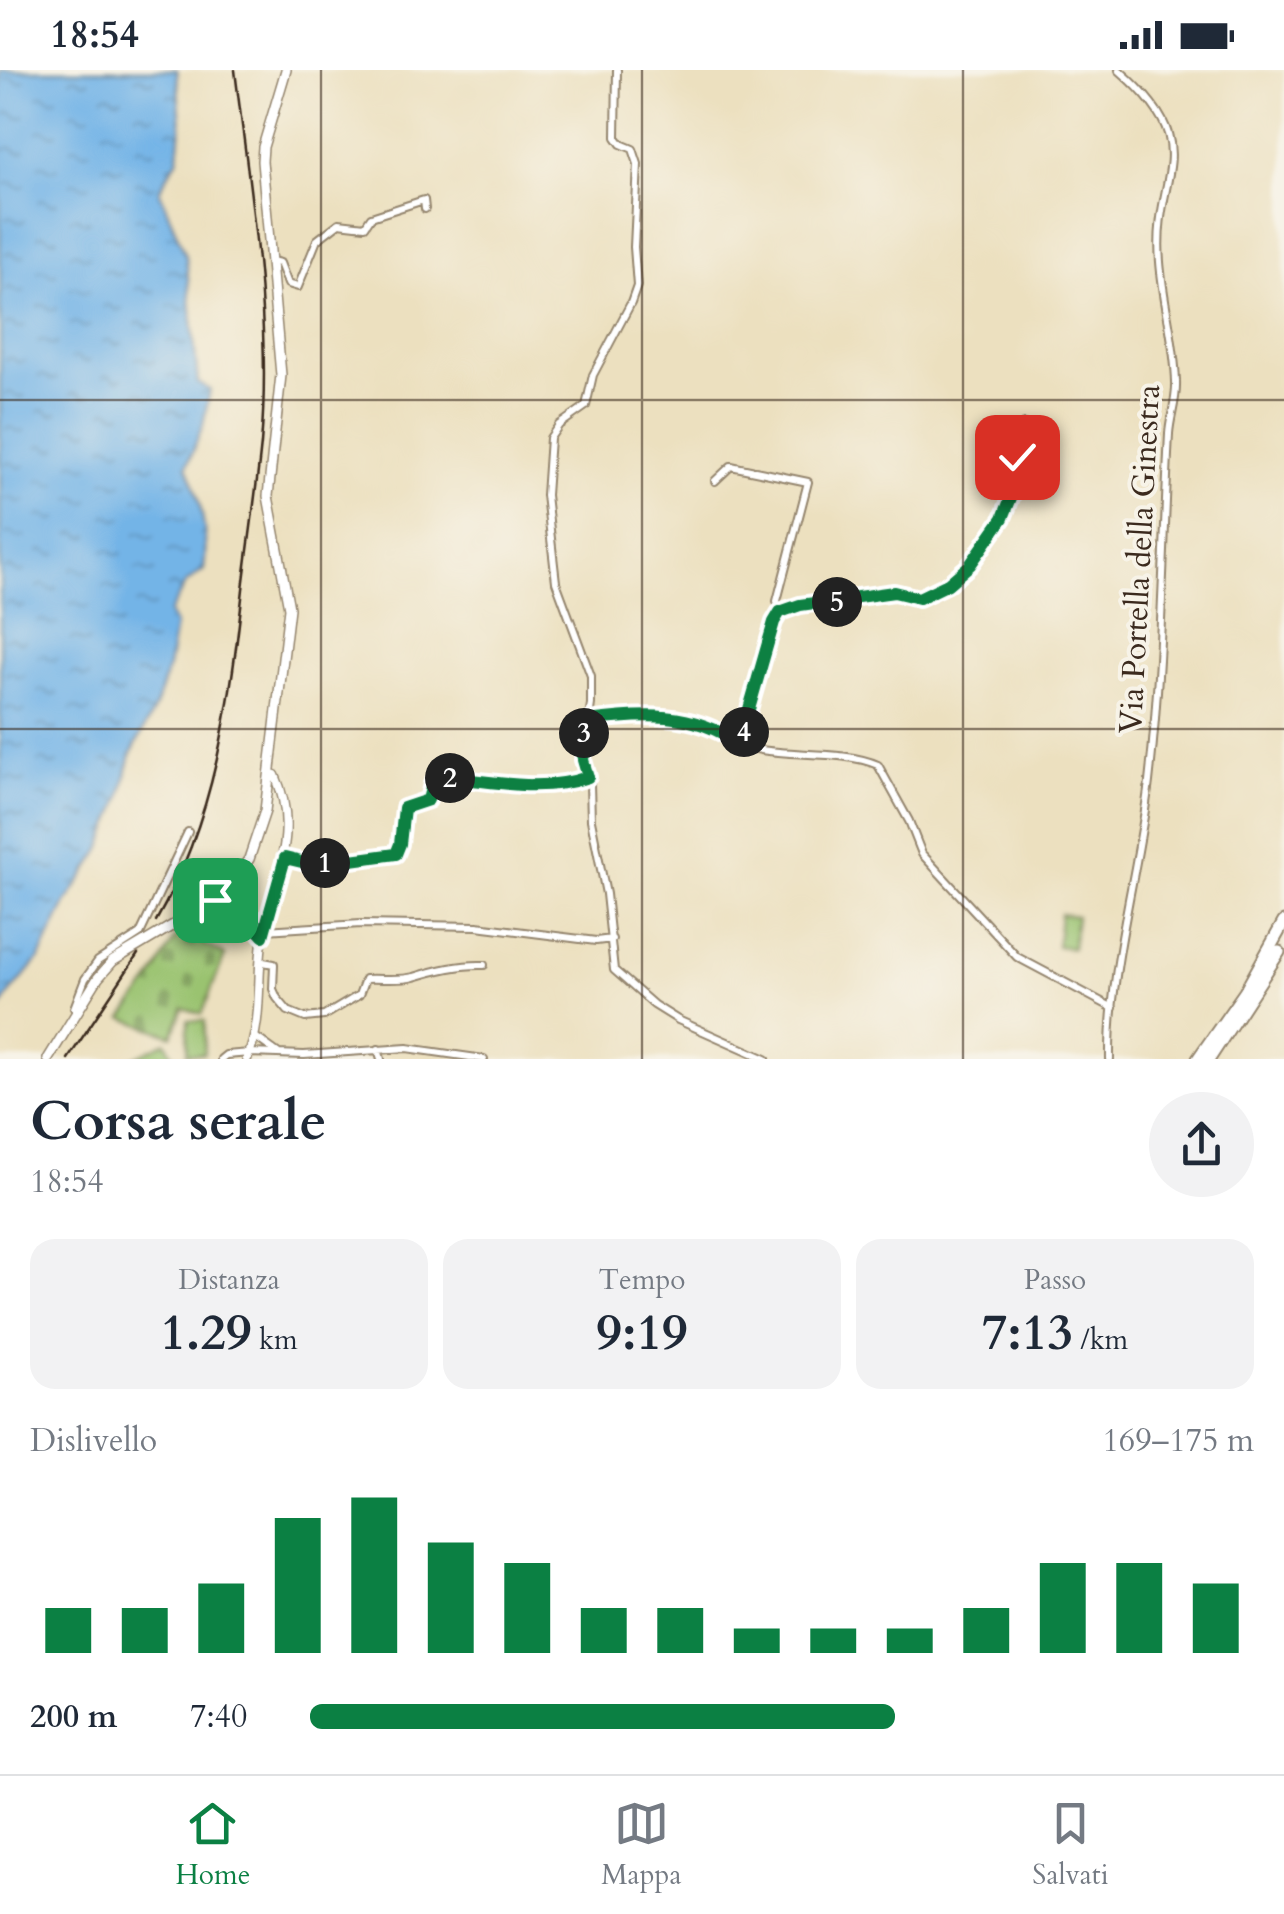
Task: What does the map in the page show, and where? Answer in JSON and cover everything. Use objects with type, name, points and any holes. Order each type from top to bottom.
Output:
[{"type":"highway","points":[[1198,1059],[1245,992],[1284,922]]},
{"type":"highway","points":[[1209,1059],[1279,952]]},
{"type":"main road","points":[[48,1059],[112,961],[215,900],[240,874],[254,849],[266,811],[288,593],[268,485],[281,375],[263,147],[286,70]]},
{"type":"street","points":[[616,70],[616,137],[620,144],[633,150],[638,164],[634,247],[637,286],[593,374],[586,406],[559,425],[550,438],[546,459],[552,561],[590,676],[583,760],[591,820],[614,970],[654,1005],[766,1059]]},
{"type":"street","name":"Via Portella della Ginestra","points":[[1110,1059],[1113,1008],[1154,736],[1169,432],[1176,382],[1159,240],[1174,146],[1153,107],[1119,70]]},
{"type":"street","points":[[271,261],[280,263],[288,284],[298,287],[316,240],[339,223],[364,226],[372,217],[424,200],[426,209]]},
{"type":"street","points":[[739,744],[780,612],[800,605],[894,592],[919,598],[948,584],[970,565],[1003,518],[1016,485],[1024,424]]},
{"type":"street","points":[[714,482],[731,466],[808,482],[777,601],[780,612]]},
{"type":"street","points":[[588,721],[628,715],[688,719],[709,724],[739,744],[761,750],[878,765],[922,854],[1017,957],[1113,1008]]},
{"type":"street","points":[[249,1056],[264,933],[285,858],[280,788],[271,774]]},
{"type":"street","points":[[285,858],[314,865],[396,854],[404,808],[428,800],[432,784],[440,777],[549,786],[588,777]]},
{"type":"street","points":[[78,1010],[74,1008],[76,997],[98,961],[140,934],[188,832]]},
{"type":"street","points":[[215,900],[264,933],[361,924],[477,926],[612,939]]},
{"type":"street","points":[[262,962],[274,964],[273,989],[280,1002],[304,1018],[324,1016],[359,996],[365,979],[412,978],[460,965],[484,965]]},
{"type":"street","points":[[254,1036],[280,1054]]},
{"type":"street","points":[[221,1059],[226,1055],[330,1056],[378,1049],[435,1050],[484,1059]]},
{"type":"street","points":[[378,1049],[380,1059]]},
{"type":"green space","points":[[1060,914],[1076,916],[1072,948],[1057,946]]},
{"type":"green space","points":[[179,931],[225,955],[202,1014],[183,1008],[172,1036],[123,1018],[152,979]]},
{"type":"green space","points":[[188,1020],[205,1021],[204,1054],[187,1054]]},
{"type":"green space","points":[[166,1042],[175,1059],[131,1059]]},
{"type":"water","points":[[0,70],[177,70],[181,127],[178,158],[159,190],[186,256],[198,383],[210,390],[203,425],[187,466],[203,517],[204,570],[185,584],[169,613],[175,625],[168,668],[154,710],[131,754],[121,798],[101,850],[66,903],[40,958],[0,1011]]},
{"type":"railway","points":[[156,921],[193,842],[217,760],[232,675],[261,444],[262,304],[235,70]]},
{"type":"railway","points":[[68,1059],[138,954]]},
{"type":"route","points":[[215,900],[247,918],[263,936],[285,858],[314,865],[396,854],[404,808],[428,800],[432,784],[440,777],[518,786],[549,786],[588,777],[583,760],[588,721],[628,715],[688,719],[709,724],[739,744],[780,612],[800,605],[894,592],[919,598],[948,584],[970,565],[1003,518],[1016,485],[1017,457]]}]
